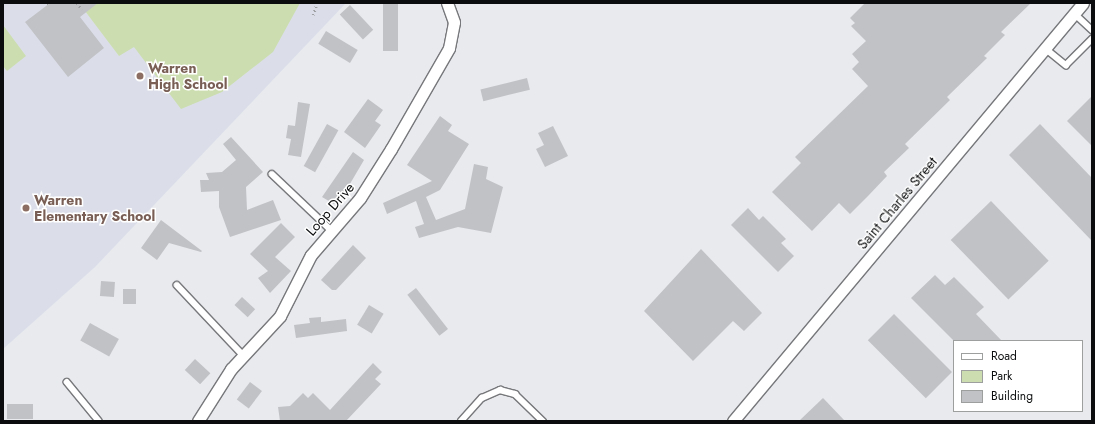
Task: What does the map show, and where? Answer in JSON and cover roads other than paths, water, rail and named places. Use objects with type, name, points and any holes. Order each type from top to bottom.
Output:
[{"type":"street","name":"Loop Drive","points":[[199,421],[243,355],[280,316],[311,255],[330,230],[365,191],[444,58],[454,27],[447,3]]},
{"type":"street","name":"Saint Charles Street","points":[[733,421],[1083,3]]},
{"type":"lane","points":[[1074,13],[1092,30]]},
{"type":"lane","points":[[1046,49],[1066,65],[1092,40]]},
{"type":"lane","points":[[272,174],[330,230]]},
{"type":"lane","points":[[177,285],[243,355]]},
{"type":"lane","points":[[67,382],[99,421]]},
{"type":"lane","points":[[460,421],[482,398],[500,390],[515,394],[543,421]]},
{"type":"place","name":"Warren High School","points":[[140,76]]},
{"type":"place","name":"Warren Elementary School","points":[[26,208]]}]
